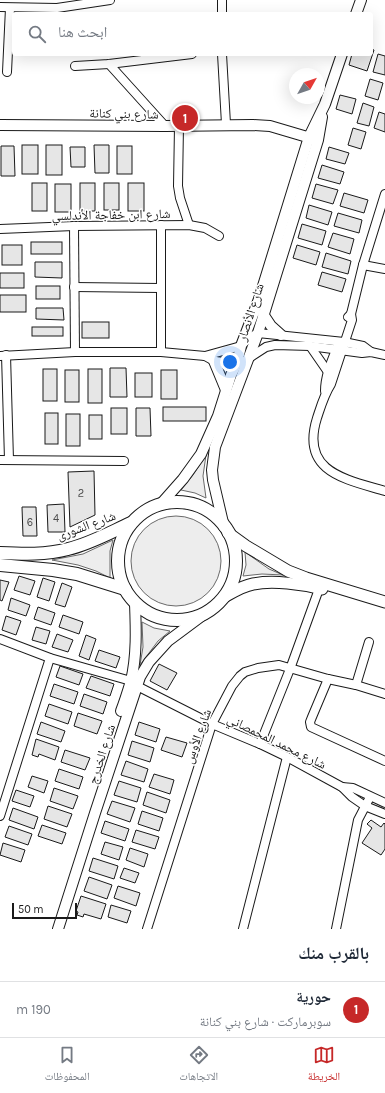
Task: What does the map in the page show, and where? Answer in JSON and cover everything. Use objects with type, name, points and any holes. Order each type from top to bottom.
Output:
[{"type":"main road","points":[[226,530],[234,548],[235,565],[232,582],[224,597],[207,612],[192,618],[170,620],[151,614],[135,603],[125,589],[120,576],[118,554],[123,537],[132,522],[145,512],[160,505],[179,503],[197,506],[210,513],[226,530],[246,546],[288,571],[385,602]]},
{"type":"main road","name":"شارع الشورى","points":[[0,554],[30,554],[68,549],[96,540],[132,522]]},
{"type":"main road","points":[[0,565],[54,570],[77,574],[125,589]]},
{"type":"main road","points":[[224,597],[242,588],[263,583],[292,584],[319,589],[385,609]]},
{"type":"street","points":[[0,7],[57,8],[110,0]]},
{"type":"street","points":[[222,0],[222,12]]},
{"type":"street","points":[[357,12],[361,0]]},
{"type":"street","points":[[7,72],[10,8]]},
{"type":"street","points":[[75,66],[109,64],[175,56]]},
{"type":"street","points":[[222,56],[226,124]]},
{"type":"street","name":"شارع الأنصار","points":[[226,530],[213,480],[213,460],[216,447],[258,333],[275,264],[296,194],[341,56]]},
{"type":"street","points":[[109,64],[165,126]]},
{"type":"street","name":"شارع بني كنانة","points":[[0,125],[253,125],[270,126],[314,138]]},
{"type":"street","points":[[179,126],[178,186],[180,198],[189,225]]},
{"type":"street","points":[[385,194],[363,265],[351,314],[352,320],[328,372],[325,383],[325,392],[314,428],[312,440],[314,451],[319,460],[328,470],[340,476],[385,491]]},
{"type":"street","points":[[161,225],[161,352]]},
{"type":"street","name":"شارع ابن خفاجة الأندلسي","points":[[0,229],[74,226],[189,225],[205,228],[219,236]]},
{"type":"street","points":[[74,226],[75,352]]},
{"type":"street","name":"شارع الأنصار","points":[[160,505],[183,479],[201,454],[218,416],[226,390],[237,363],[241,346],[275,264]]},
{"type":"street","points":[[363,265],[385,269]]},
{"type":"street","points":[[74,287],[160,288]]},
{"type":"street","points":[[263,314],[271,326],[282,335]]},
{"type":"street","points":[[9,460],[3,355],[75,352],[161,352],[205,356],[241,346],[249,338],[258,333],[282,335],[340,346],[362,353],[371,352],[385,355]]},
{"type":"street","points":[[205,356],[214,361],[237,363],[249,358],[266,347],[274,345],[340,346]]},
{"type":"street","points":[[310,346],[328,372]]},
{"type":"street","points":[[325,392],[331,384],[340,346]]},
{"type":"street","points":[[214,361],[226,390]]},
{"type":"street","points":[[0,460],[124,461]]},
{"type":"street","points":[[260,744],[290,669],[319,589]]},
{"type":"street","name":"شارع الخدرج","points":[[56,929],[134,684],[136,646],[135,603]]},
{"type":"street","name":"شارع الخدرج","points":[[134,684],[149,662],[168,641],[207,612]]},
{"type":"street","name":"شارع محمد المحمصاني","points":[[0,639],[50,658],[134,684],[212,724],[287,757],[342,787],[352,797],[365,806],[385,814]]},
{"type":"street","points":[[356,685],[369,642]]},
{"type":"street","points":[[0,816],[50,658]]},
{"type":"street","name":"شارع الأوس","points":[[147,929],[212,724],[232,686],[240,676],[245,672],[258,668],[266,666],[279,666],[356,685],[385,694]]},
{"type":"street","points":[[328,679],[312,716],[310,722],[311,727],[385,761]]},
{"type":"street","points":[[243,929],[287,757]]},
{"type":"street","name":"شارع محمد المحمصاني","points":[[342,787],[353,788],[385,803]]},
{"type":"street","points":[[336,929],[358,820],[370,797]]},
{"type":"shaded area","points":[[206,455],[203,476],[206,498],[195,493],[181,490],[193,475]]},
{"type":"shaded area","points":[[176,516],[193,520],[208,529],[217,544],[221,561],[217,578],[208,593],[193,602],[176,606],[159,602],[144,593],[135,578],[131,561],[135,544],[144,529],[159,520]]},
{"type":"shaded area","points":[[113,540],[110,551],[110,578],[96,571],[78,565],[52,560],[83,554]]},
{"type":"shaded area","points":[[245,552],[269,569],[283,575],[262,574],[243,576],[246,565]]},
{"type":"shaded area","points":[[142,622],[154,628],[170,631],[158,641],[140,665],[143,647]]},
{"type":"building","points":[[378,54],[385,56],[385,75],[373,72]]},
{"type":"building","points":[[351,56],[372,56],[367,71],[349,65]]},
{"type":"building","points":[[370,79],[383,83],[378,100],[365,96]]},
{"type":"building","points":[[340,95],[356,99],[352,114],[336,109]]},
{"type":"building","points":[[363,103],[374,107],[369,126],[357,123]]},
{"type":"building","points":[[379,112],[385,114],[385,132],[374,128]]},
{"type":"building","points":[[353,128],[366,132],[361,149],[348,145]]},
{"type":"building","points":[[22,145],[38,145],[38,174],[22,174]]},
{"type":"building","points":[[46,145],[62,145],[62,175],[46,175]]},
{"type":"building","points":[[94,145],[109,145],[109,173],[95,173]]},
{"type":"building","points":[[1,146],[14,146],[15,176],[1,176]]},
{"type":"building","points":[[117,146],[132,146],[132,174],[117,174]]},
{"type":"building","points":[[70,147],[85,147],[85,167],[71,167]]},
{"type":"building","points":[[329,147],[349,153],[345,164],[326,159]]},
{"type":"building","points":[[322,165],[344,172],[340,184],[318,178]]},
{"type":"building","points":[[32,183],[47,183],[47,211],[32,211]]},
{"type":"building","points":[[80,183],[95,183],[95,211],[80,211]]},
{"type":"building","points":[[104,183],[119,183],[119,210],[104,210]]},
{"type":"building","points":[[128,183],[144,183],[144,211],[128,211]]},
{"type":"building","points":[[55,184],[71,184],[71,212],[55,212]]},
{"type":"building","points":[[316,184],[338,190],[333,204],[312,198]]},
{"type":"building","points":[[344,193],[368,200],[364,213],[340,206]]},
{"type":"building","points":[[309,205],[332,212],[328,225],[306,218]]},
{"type":"building","points":[[338,213],[362,220],[359,233],[334,226]]},
{"type":"building","points":[[302,224],[326,231],[322,245],[298,238]]},
{"type":"building","points":[[333,233],[354,239],[350,254],[328,247]]},
{"type":"building","points":[[31,242],[62,242],[62,254],[31,254]]},
{"type":"building","points":[[2,245],[22,245],[22,265],[2,265]]},
{"type":"building","points":[[297,245],[320,252],[316,265],[293,258]]},
{"type":"building","points":[[326,253],[351,261],[348,274],[322,267]]},
{"type":"building","points":[[35,262],[62,262],[62,278],[35,277]]},
{"type":"building","points":[[322,272],[346,279],[342,292],[318,285]]},
{"type":"building","points":[[0,273],[24,273],[24,288],[0,288]]},
{"type":"building","points":[[36,286],[60,286],[60,299],[36,299]]},
{"type":"building","points":[[0,295],[26,295],[26,312],[0,312]]},
{"type":"building","points":[[36,308],[63,308],[64,320],[36,319]]},
{"type":"building","points":[[82,322],[109,322],[109,338],[82,338]]},
{"type":"building","points":[[32,327],[63,327],[63,336],[32,336]]},
{"type":"building","points":[[110,368],[126,368],[127,397],[110,397]]},
{"type":"building","points":[[43,369],[57,369],[57,401],[43,401]]},
{"type":"building","points":[[88,369],[102,369],[102,403],[88,403]]},
{"type":"building","points":[[65,370],[79,370],[79,402],[65,402]]},
{"type":"building","points":[[161,370],[177,370],[177,399],[161,399]]},
{"type":"building","points":[[135,373],[152,373],[152,397],[135,397]]},
{"type":"building","points":[[163,407],[206,407],[206,421],[163,421]]},
{"type":"building","points":[[111,408],[127,408],[127,434],[111,434]]},
{"type":"building","points":[[136,408],[150,408],[151,436],[136,436]]},
{"type":"building","points":[[45,413],[58,413],[58,444],[45,444]]},
{"type":"building","points":[[66,414],[80,414],[80,446],[66,446]]},
{"type":"building","points":[[89,415],[102,415],[102,439],[89,439]]},
{"type":"building","points":[[94,471],[95,515],[70,527],[68,472]]},
{"type":"building","points":[[64,504],[65,532],[48,532],[47,505]]},
{"type":"building","points":[[22,507],[36,507],[37,536],[23,536]]},
{"type":"building","points":[[19,576],[35,581],[30,595],[14,590]]},
{"type":"building","points":[[43,578],[55,582],[49,601],[37,597]]},
{"type":"building","points":[[0,580],[9,582],[2,601],[0,600]]},
{"type":"building","points":[[62,583],[72,587],[65,607],[55,604]]},
{"type":"building","points":[[11,598],[30,605],[26,616],[8,610]]},
{"type":"building","points":[[38,607],[55,613],[51,625],[34,619]]},
{"type":"building","points":[[63,615],[83,622],[79,634],[59,627]]},
{"type":"building","points":[[6,616],[21,621],[16,635],[2,630]]},
{"type":"building","points":[[36,627],[50,631],[46,644],[32,640]]},
{"type":"building","points":[[57,634],[73,640],[68,652],[52,647]]},
{"type":"building","points":[[86,635],[96,639],[89,660],[79,656]]},
{"type":"building","points":[[99,650],[120,657],[116,668],[95,661]]},
{"type":"building","points":[[159,664],[177,673],[167,690],[150,681]]},
{"type":"building","points":[[60,666],[83,674],[79,685],[56,677]]},
{"type":"building","points":[[91,676],[114,684],[110,696],[86,688]]},
{"type":"building","points":[[54,684],[78,692],[74,704],[50,696]]},
{"type":"building","points":[[84,694],[107,702],[103,714],[80,706]]},
{"type":"building","points":[[49,704],[72,712],[68,724],[45,716]]},
{"type":"building","points":[[78,713],[102,721],[97,734],[74,726]]},
{"type":"building","points":[[41,722],[65,731],[61,742],[37,734]]},
{"type":"building","points":[[139,722],[160,729],[156,742],[135,735]]},
{"type":"building","points":[[166,737],[187,743],[182,757],[161,750]]},
{"type":"building","points":[[36,739],[59,747],[55,760],[39,754],[38,757],[32,755]]},
{"type":"building","points":[[132,741],[154,748],[150,762],[128,755]]},
{"type":"building","points":[[65,750],[90,758],[85,770],[61,762]]},
{"type":"building","points":[[126,761],[148,769],[144,782],[121,775]]},
{"type":"building","points":[[59,769],[83,777],[79,789],[55,781]]},
{"type":"building","points":[[154,774],[174,780],[170,794],[149,787]]},
{"type":"building","points":[[32,776],[48,781],[44,793],[28,787]]},
{"type":"building","points":[[119,781],[141,788],[137,802],[114,795]]},
{"type":"building","points":[[54,788],[78,796],[73,809],[50,801]]},
{"type":"building","points":[[16,790],[34,796],[30,807],[12,801]]},
{"type":"building","points":[[147,792],[170,800],[166,813],[143,805]]},
{"type":"building","points":[[112,801],[135,808],[130,822],[107,814]]},
{"type":"building","points":[[48,806],[72,814],[67,827],[44,819]]},
{"type":"building","points":[[13,808],[38,817],[34,829],[9,820]]},
{"type":"building","points":[[142,811],[163,818],[159,831],[138,824]]},
{"type":"building","points":[[371,820],[381,827],[384,823],[385,824],[385,849],[381,855],[362,843],[372,828],[367,824]]},
{"type":"building","points":[[105,821],[129,829],[125,841],[101,833]]},
{"type":"building","points":[[42,825],[66,833],[62,844],[38,836]]},
{"type":"building","points":[[9,826],[32,834],[28,845],[5,837]]},
{"type":"building","points":[[136,830],[159,837],[155,849],[132,842]]},
{"type":"building","points":[[105,842],[123,847],[119,860],[101,854]]},
{"type":"building","points":[[3,843],[25,850],[21,862],[0,855]]},
{"type":"building","points":[[130,848],[148,854],[144,867],[126,860]]},
{"type":"building","points":[[93,858],[118,866],[114,879],[89,871]]},
{"type":"building","points":[[124,868],[139,873],[135,883],[120,878]]},
{"type":"building","points":[[89,877],[112,885],[107,899],[84,891]]},
{"type":"building","points":[[118,886],[140,893],[136,906],[114,898]]},
{"type":"building","points":[[81,896],[106,904],[101,919],[84,914],[83,917],[77,915],[78,912],[76,911]]},
{"type":"building","points":[[111,905],[131,911],[127,923],[108,917]]},
{"type":"place","name":"حورية","points":[[185,118]]}]
